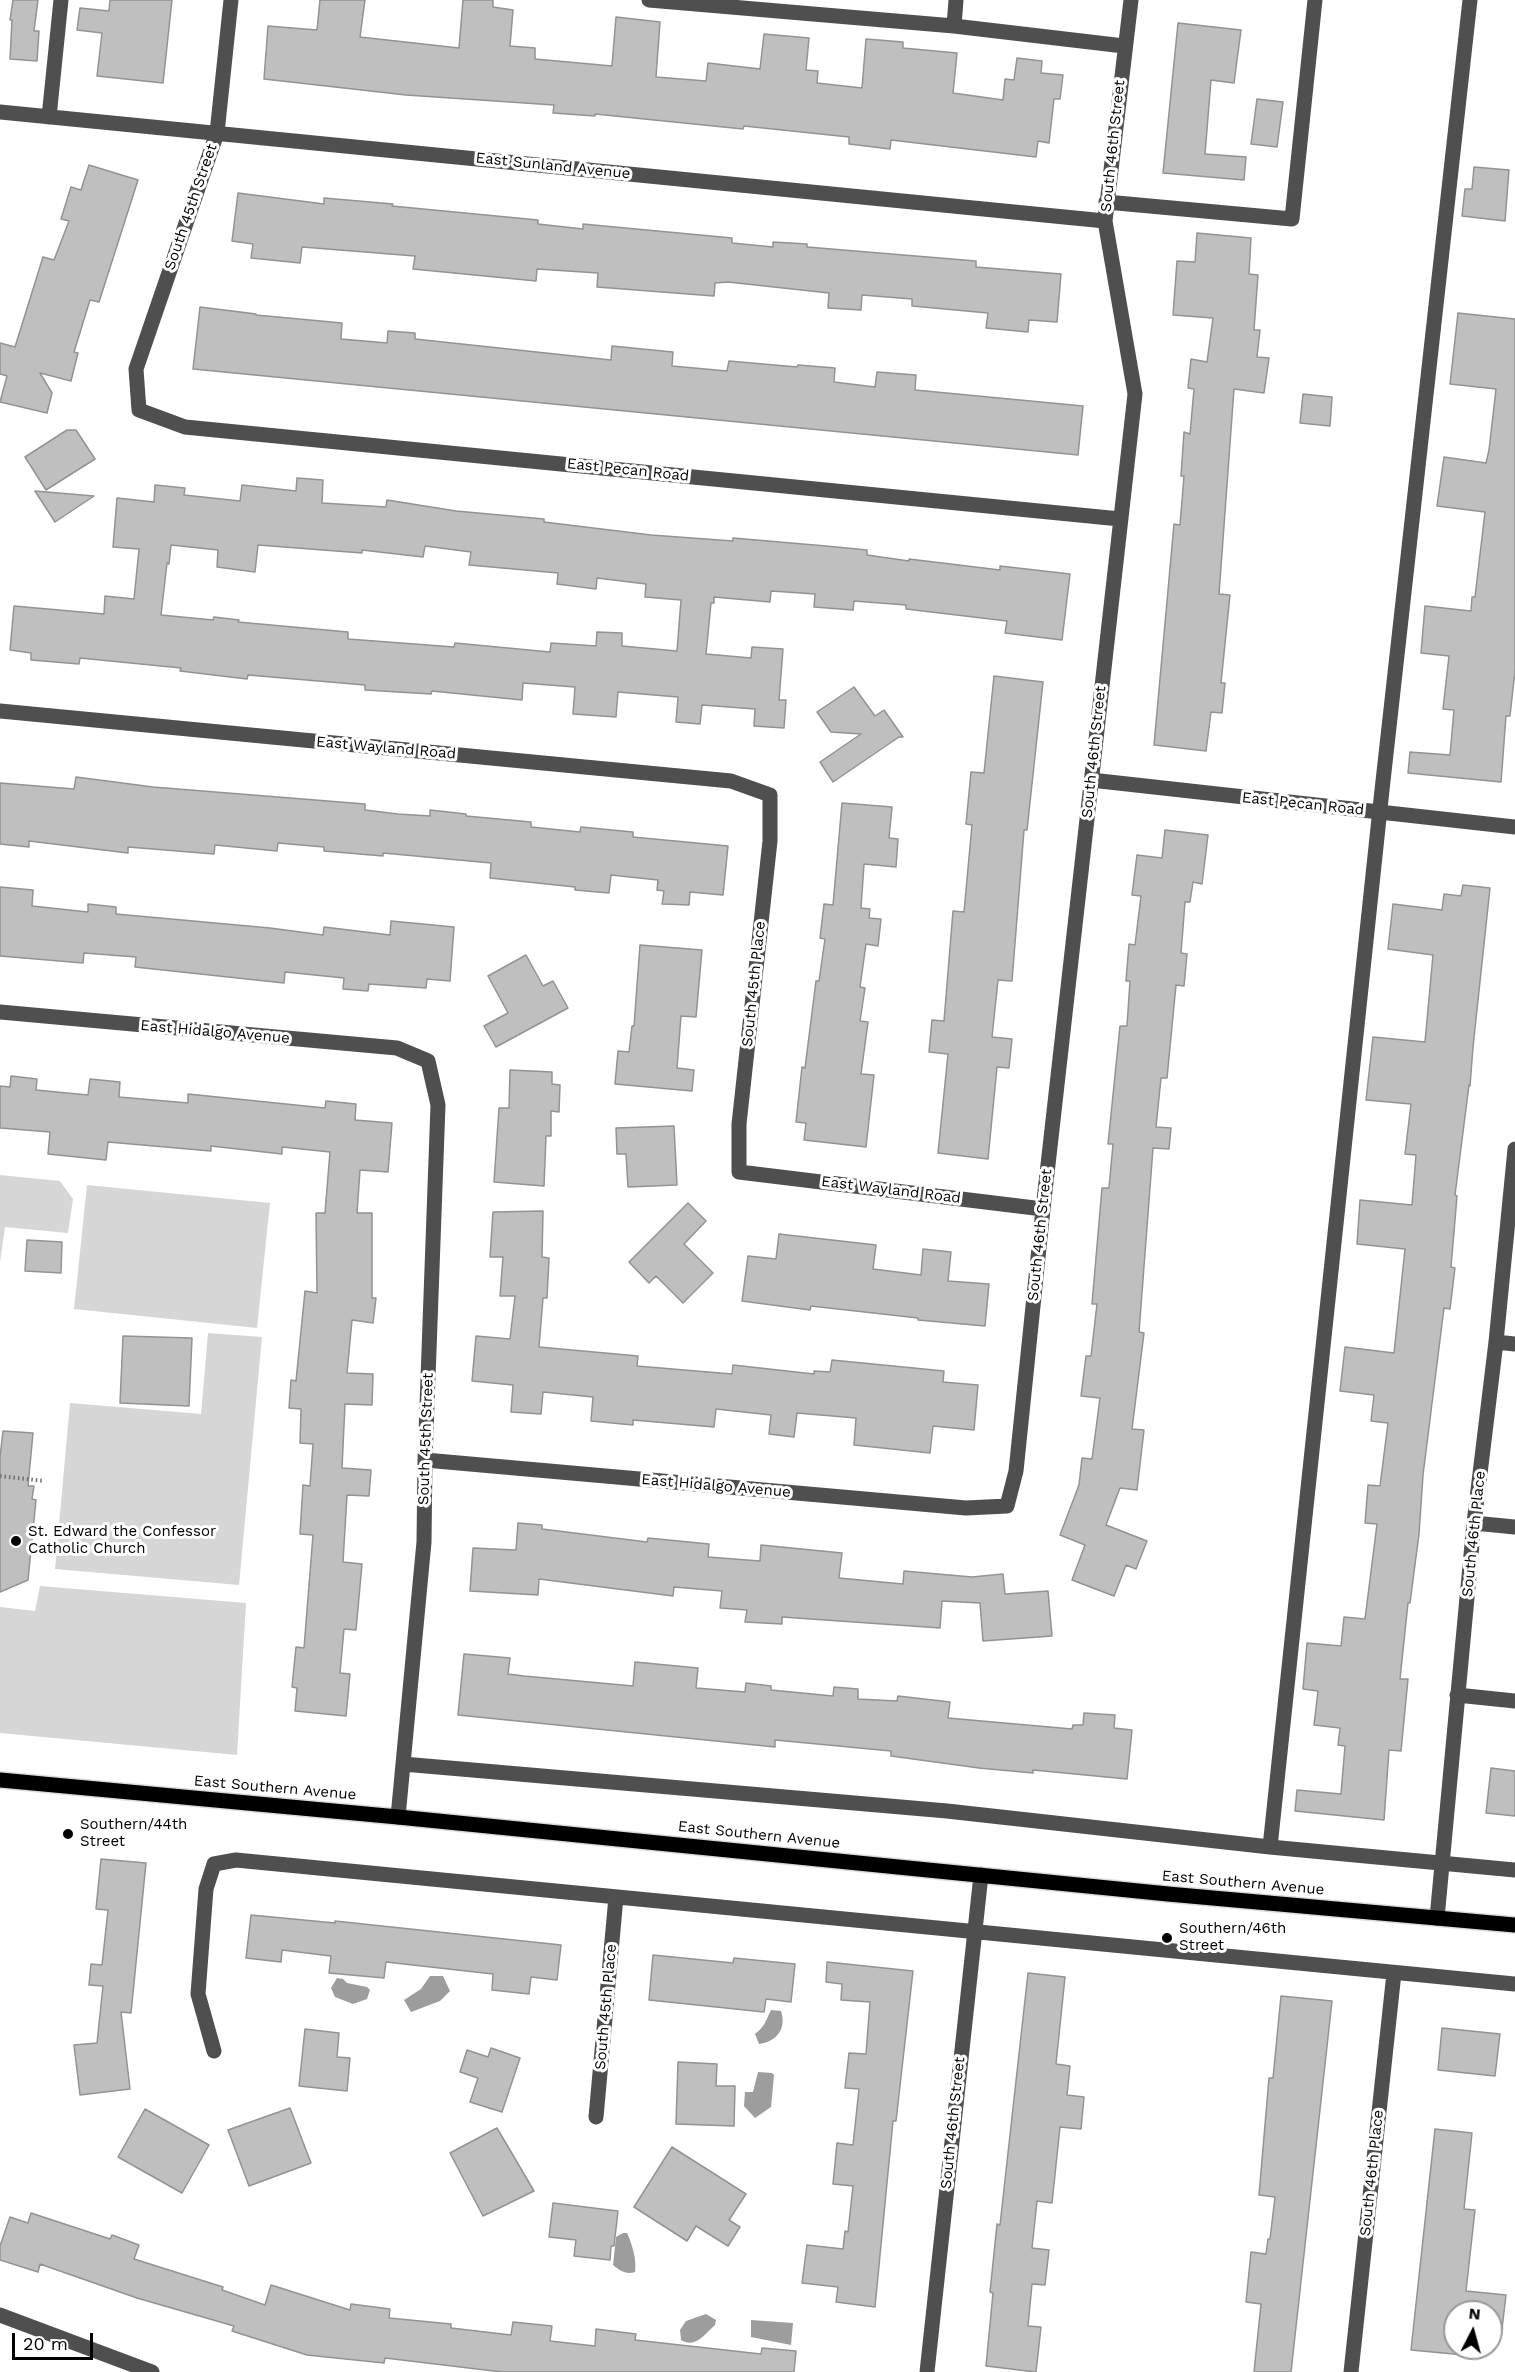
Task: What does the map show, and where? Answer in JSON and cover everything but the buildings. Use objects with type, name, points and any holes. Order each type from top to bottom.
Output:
[{"type":"main road","name":"East Southern Avenue","points":[[0,1780],[398,1817],[1168,1894],[1515,1925]]},
{"type":"street","points":[[49,117],[61,0]]},
{"type":"street","name":"South 45th Street","points":[[139,410],[136,369],[217,133],[231,0]]},
{"type":"street","points":[[649,0],[765,6],[1124,46]]},
{"type":"street","points":[[954,26],[956,0]]},
{"type":"street","name":"South 46th Street","points":[[1007,1506],[1016,1471],[1043,1209],[1135,394],[1105,221],[1131,0]]},
{"type":"street","points":[[1106,202],[1292,219],[1315,0]]},
{"type":"street","points":[[1270,1847],[1379,812],[1470,0]]},
{"type":"street","name":"East Sunland Avenue","points":[[0,112],[1105,221]]},
{"type":"street","name":"East Pecan Road","points":[[139,410],[185,427],[1120,519]]},
{"type":"street","name":"East Wayland Road","points":[[0,711],[731,781],[770,795]]},
{"type":"street","name":"East Pecan Road","points":[[1091,780],[1515,827]]},
{"type":"street","name":"South 45th Place","points":[[739,1172],[739,1124],[770,841],[770,795]]},
{"type":"street","name":"East Hidalgo Avenue","points":[[0,1012],[397,1048],[428,1061]]},
{"type":"street","name":"South 45th Street","points":[[398,1817],[424,1542],[438,1105],[428,1061]]},
{"type":"street","name":"South 46th Place","points":[[1437,1918],[1474,1523],[1496,1342],[1515,1149]]},
{"type":"street","name":"East Wayland Road","points":[[739,1172],[1043,1209]]},
{"type":"street","points":[[1496,1342],[1515,1344]]},
{"type":"street","name":"East Hidalgo Avenue","points":[[425,1460],[966,1508],[1007,1506]]},
{"type":"street","points":[[1474,1523],[1515,1527]]},
{"type":"street","points":[[1457,1695],[1515,1701]]},
{"type":"street","points":[[403,1764],[947,1811],[1270,1847],[1515,1870]]},
{"type":"street","points":[[214,2050],[198,1994],[206,1889],[214,1864],[236,1860],[1515,1984]]},
{"type":"street","name":"South 46th Street","points":[[927,2372],[981,1875]]},
{"type":"street","name":"South 45th Place","points":[[596,2117],[616,1897]]},
{"type":"street","name":"South 46th Place","points":[[1351,2372],[1394,1973]]},
{"type":"street","points":[[0,2315],[152,2372]]},
{"type":"path","points":[[0,1476],[44,1481]]},
{"type":"shaded area","points":[[0,1175],[60,1181],[73,1199],[68,1233],[5,1227],[0,1262]]},
{"type":"shaded area","points":[[87,1185],[270,1203],[257,1328],[74,1309]]},
{"type":"shaded area","points":[[208,1333],[262,1337],[239,1585],[55,1569],[70,1403],[201,1414]]},
{"type":"shaded area","points":[[40,1586],[246,1603],[237,1755],[0,1733],[0,1607],[35,1611]]},
{"type":"shaded area","points":[[430,1976],[443,1976],[450,1991],[440,2001],[411,2012],[404,2000],[421,1989]]},
{"type":"shaded area","points":[[337,1978],[347,1983],[367,1987],[370,1990],[367,1999],[353,2004],[335,1997],[331,1988]]},
{"type":"shaded area","points":[[771,2010],[781,2011],[781,2029],[779,2034],[770,2041],[759,2044],[755,2034],[763,2026]]},
{"type":"shaded area","points":[[758,2072],[774,2075],[771,2107],[755,2118],[744,2106],[745,2092],[753,2092]]},
{"type":"shaded area","points":[[627,2233],[632,2247],[635,2272],[632,2273],[620,2270],[613,2265],[616,2237]]},
{"type":"shaded area","points":[[706,2314],[716,2320],[715,2325],[695,2342],[681,2340],[680,2330],[686,2321]]},
{"type":"shaded area","points":[[751,2320],[793,2323],[791,2345],[751,2337]]},
{"type":"place","name":"St. Edward the Confessor Catholic Church","points":[[16,1541]]},
{"type":"place","name":"Southern/44th Street","points":[[68,1834]]},
{"type":"place","name":"Southern/46th Street","points":[[1167,1938]]}]
